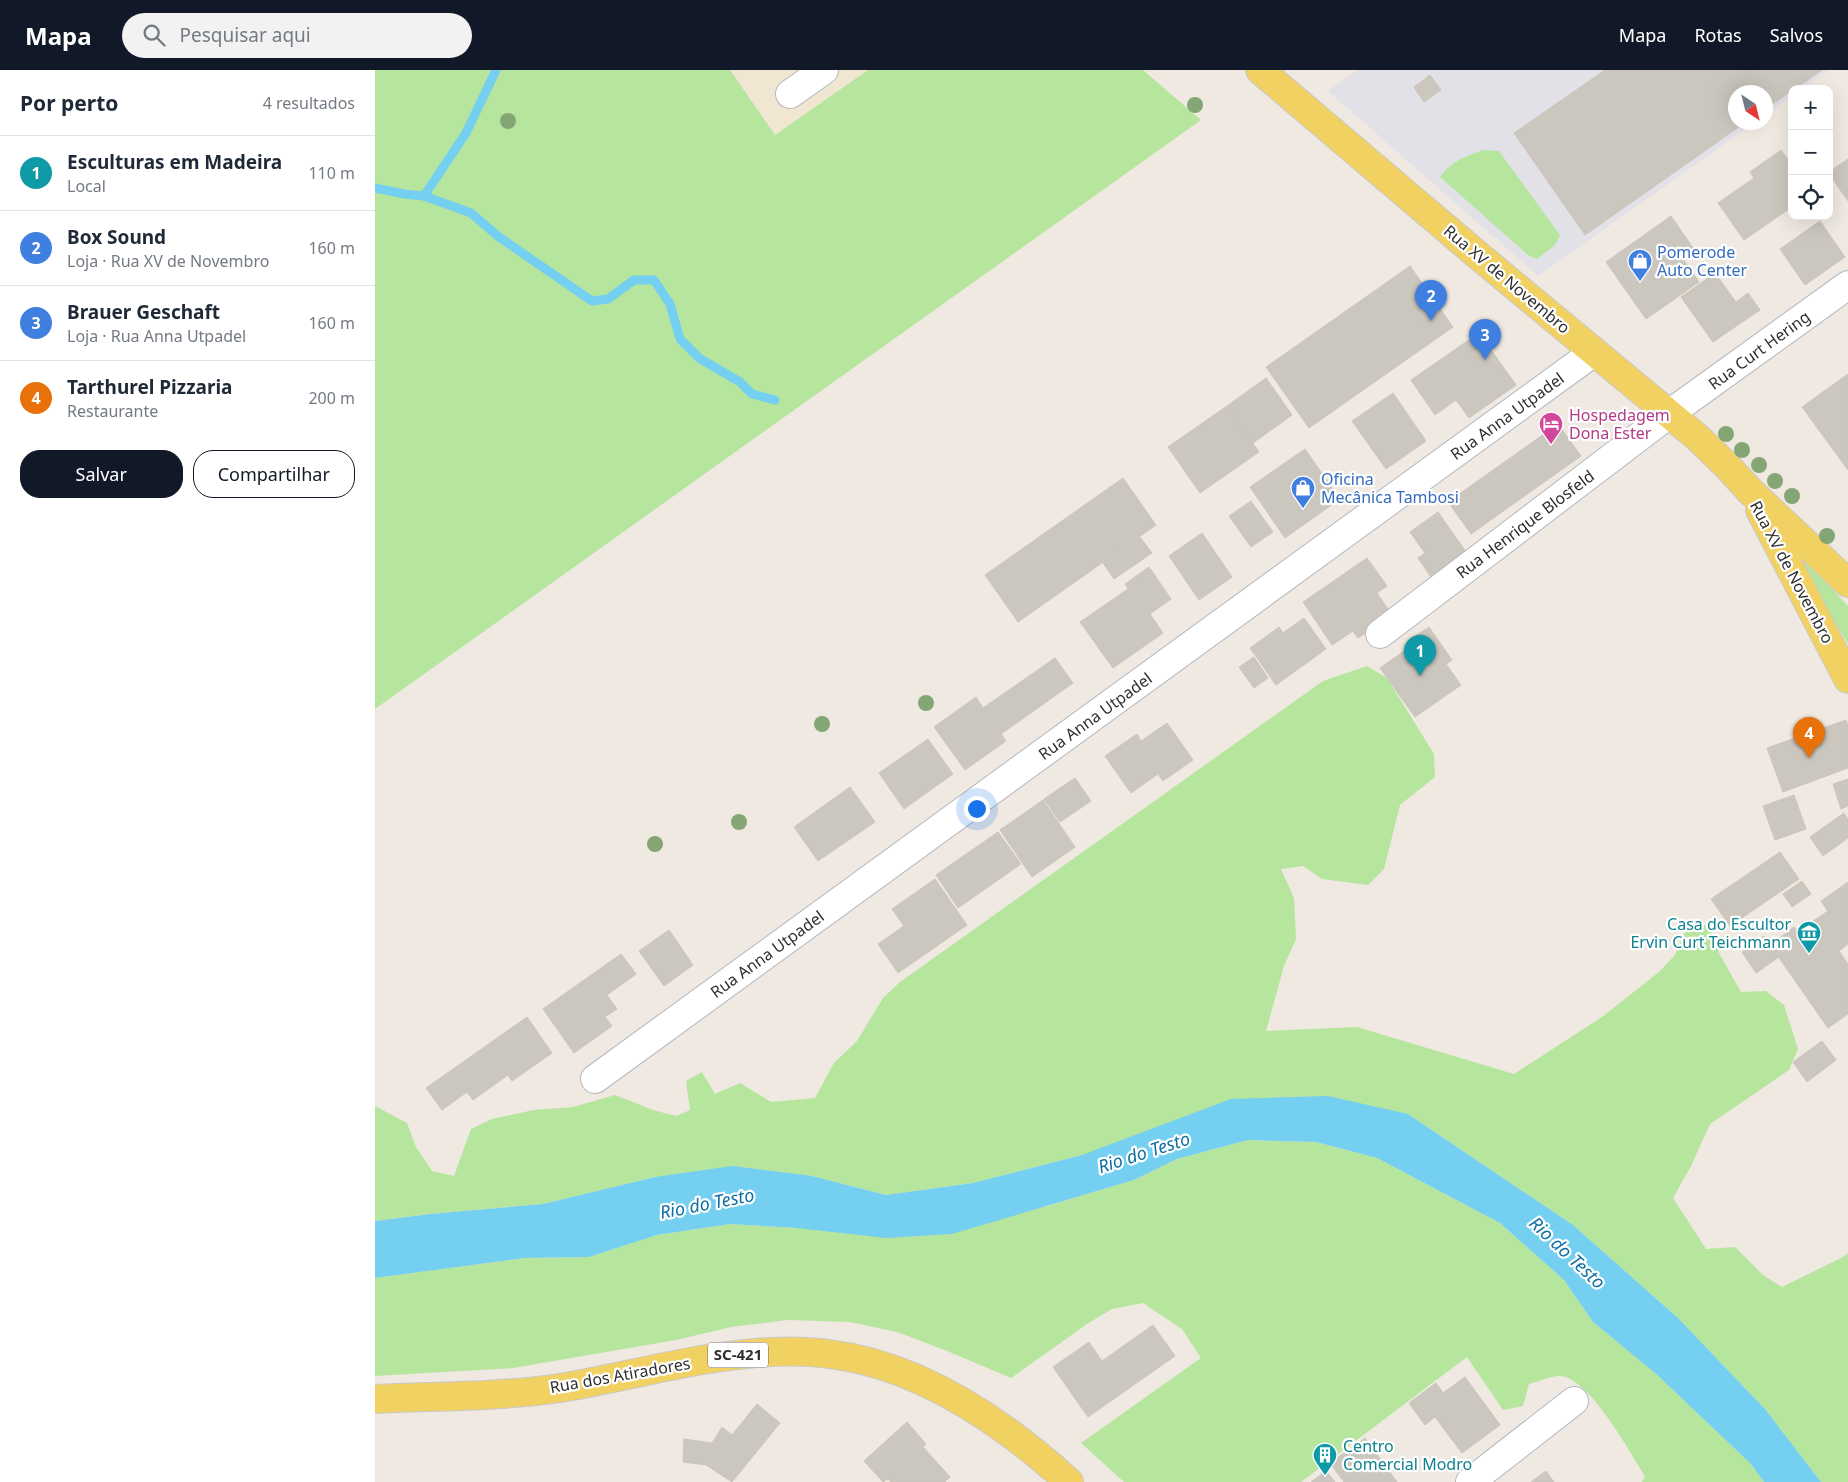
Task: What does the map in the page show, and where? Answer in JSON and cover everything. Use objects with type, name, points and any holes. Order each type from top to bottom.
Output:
[{"type":"main road","name":"Rua XV de Novembro","points":[[1261,70],[1669,414],[1727,466],[1750,491],[1848,584]]},
{"type":"main road","name":"Rua XV de Novembro","points":[[1750,491],[1848,679]]},
{"type":"main road","name":"Rua dos Atiradores","points":[[375,1399],[503,1394],[558,1388],[698,1361],[745,1354],[791,1351],[830,1354],[877,1364],[918,1380],[953,1397],[1001,1426],[1069,1482]]},
{"type":"street","points":[[790,94],[824,70]]},
{"type":"street","name":"Rua Curt Hering","points":[[1669,414],[1848,285]]},
{"type":"street","name":"Rua Anna Utpadel","points":[[595,1079],[1595,352]]},
{"type":"street","name":"Rua Henrique Blosfeld","points":[[1381,634],[1669,414]]},
{"type":"street","points":[[1470,1482],[1574,1401]]},
{"type":"shaded area","points":[[730,70],[868,70],[775,135]]},
{"type":"shaded area","points":[[1357,70],[1828,70],[1807,85],[1788,85],[1788,99],[1773,109],[1773,85],[1728,85],[1728,130],[1744,130],[1538,276],[1328,91]]},
{"type":"green space","points":[[375,70],[730,70],[775,135],[868,70],[1143,70],[1201,120],[375,709]]},
{"type":"green space","points":[[1483,150],[1499,151],[1560,235],[1555,245],[1537,259],[1529,256],[1440,177],[1459,160]]},
{"type":"green space","points":[[1787,541],[1848,606],[1848,644]]},
{"type":"green space","points":[[1367,666],[1387,678],[1434,754],[1435,777],[1400,805],[1384,869],[1368,885],[1322,879],[1303,866],[1281,869],[1294,898],[1296,939],[1284,966],[1266,1031],[1357,1027],[1514,1074],[1602,1017],[1659,972],[1675,955],[1686,930],[1708,924],[1720,955],[1741,992],[1766,991],[1784,1005],[1798,1049],[1789,1070],[1710,1124],[1691,1166],[1673,1198],[1706,1249],[1735,1247],[1763,1275],[1782,1287],[1848,1253],[1848,1482],[1821,1482],[1765,1409],[1678,1318],[1573,1225],[1408,1114],[1082,1155],[973,1183],[886,1195],[812,1176],[655,1177],[543,1204],[375,1221],[375,1106],[407,1123],[416,1147],[432,1171],[454,1176],[471,1129],[492,1119],[534,1110],[573,1107],[615,1095],[653,1110],[676,1116],[690,1110],[686,1081],[702,1072],[715,1094],[740,1083],[771,1102],[815,1098],[834,1063],[857,1041],[883,998],[900,982],[1323,681]]},
{"type":"green space","points":[[1248,1140],[1316,1142],[1377,1158],[1500,1223],[1564,1280],[1593,1322],[1655,1373],[1751,1464],[1764,1482],[1642,1482],[1645,1476],[1608,1417],[1583,1388],[1571,1379],[1555,1376],[1529,1384],[1523,1406],[1503,1410],[1467,1357],[1301,1482],[1124,1482],[1081,1443],[1201,1358],[1182,1329],[1143,1303],[1112,1309],[1087,1324],[1011,1378],[897,1332],[850,1322],[788,1320],[731,1327],[676,1340],[513,1368],[375,1376],[375,1278],[524,1258],[589,1257],[657,1235],[730,1224],[797,1228],[1044,1207],[1134,1180],[1177,1159]]},
{"type":"water","name":"Rio do Testo","points":[[1328,1096],[1408,1114],[1573,1225],[1678,1318],[1765,1409],[1821,1482],[1764,1482],[1751,1464],[1655,1373],[1593,1322],[1564,1280],[1500,1223],[1377,1158],[1316,1142],[1248,1140],[1177,1159],[1134,1180],[952,1234],[886,1238],[797,1228],[730,1224],[657,1235],[589,1257],[524,1258],[375,1278],[375,1221],[543,1204],[655,1177],[732,1166],[812,1176],[886,1195],[973,1183],[1082,1155],[1231,1099]]},
{"type":"building","points":[[1605,70],[1822,70],[1801,85],[1788,85],[1788,94],[1773,104],[1773,85],[1728,85],[1728,130],[1735,130],[1585,235],[1514,133]]},
{"type":"building","points":[[1430,75],[1441,90],[1424,102],[1414,87]]},
{"type":"building","points":[[1781,150],[1788,160],[1788,210],[1744,240],[1718,203],[1754,178],[1750,172]]},
{"type":"building","points":[[1848,159],[1848,201],[1833,180],[1833,169]]},
{"type":"building","points":[[1671,216],[1693,248],[1681,256],[1699,282],[1646,319],[1606,262]]},
{"type":"building","points":[[1820,221],[1845,257],[1805,285],[1780,249]]},
{"type":"building","points":[[1410,266],[1453,327],[1309,428],[1266,367]]},
{"type":"building","points":[[1715,273],[1736,302],[1748,293],[1760,310],[1713,342],[1681,297]]},
{"type":"building","points":[[1479,333],[1516,385],[1469,418],[1456,400],[1435,415],[1411,380]]},
{"type":"building","points":[[1848,374],[1848,470],[1802,407]]},
{"type":"building","points":[[1266,378],[1292,415],[1253,443],[1227,406]]},
{"type":"building","points":[[1393,393],[1426,441],[1386,469],[1352,421]]},
{"type":"building","points":[[1227,406],[1259,452],[1200,493],[1168,447]]},
{"type":"building","points":[[1558,424],[1581,456],[1471,534],[1448,502]]},
{"type":"building","points":[[1305,449],[1340,499],[1285,538],[1250,487]]},
{"type":"building","points":[[1123,478],[1156,525],[1018,622],[985,575]]},
{"type":"building","points":[[1251,501],[1273,532],[1251,547],[1229,516]]},
{"type":"building","points":[[1438,512],[1466,552],[1431,577],[1418,558],[1425,553],[1410,532]]},
{"type":"building","points":[[1202,533],[1232,577],[1199,600],[1169,556]]},
{"type":"building","points":[[1140,537],[1152,553],[1114,579],[1103,563]]},
{"type":"building","points":[[1367,558],[1387,586],[1377,593],[1392,615],[1358,638],[1353,631],[1332,645],[1303,602]]},
{"type":"building","points":[[1149,567],[1171,599],[1150,614],[1163,633],[1113,668],[1080,622],[1128,589],[1125,584]]},
{"type":"building","points":[[1304,618],[1326,649],[1276,685],[1250,648],[1279,627],[1283,633]]},
{"type":"building","points":[[1429,627],[1452,660],[1446,664],[1461,685],[1415,717],[1380,668],[1417,642],[1414,637]]},
{"type":"building","points":[[1254,657],[1268,678],[1254,688],[1239,667]]},
{"type":"building","points":[[1055,658],[1073,683],[1001,734],[1006,741],[965,770],[934,727],[976,697],[983,708]]},
{"type":"building","points":[[1846,720],[1848,724],[1848,768],[1783,792],[1767,748]]},
{"type":"building","points":[[1167,723],[1193,760],[1163,781],[1158,774],[1131,793],[1105,756],[1137,734],[1141,741]]},
{"type":"building","points":[[928,739],[953,774],[904,809],[879,773]]},
{"type":"building","points":[[1075,778],[1091,801],[1060,822],[1044,799]]},
{"type":"building","points":[[1848,779],[1848,806],[1841,809],[1833,784]]},
{"type":"building","points":[[850,787],[875,822],[818,861],[794,827]]},
{"type":"building","points":[[1794,795],[1806,829],[1775,840],[1763,806]]},
{"type":"building","points":[[1043,800],[1075,847],[1032,877],[1000,830]]},
{"type":"building","points":[[1844,813],[1848,819],[1848,838],[1823,856],[1810,837]]},
{"type":"building","points":[[998,832],[1021,864],[958,908],[936,875]]},
{"type":"building","points":[[1780,852],[1799,879],[1730,926],[1711,899]]},
{"type":"building","points":[[935,879],[967,925],[898,973],[878,944],[904,926],[892,909]]},
{"type":"building","points":[[1802,881],[1811,894],[1792,907],[1783,894]]},
{"type":"building","name":"Casa do Escultor Ervin Curt Teichmann","points":[[1848,882],[1848,944],[1839,951],[1848,964],[1848,1014],[1828,1028],[1770,945],[1794,927],[1797,932],[1828,911],[1821,901]]},
{"type":"building","points":[[669,930],[693,965],[664,986],[639,951]]},
{"type":"building","points":[[1764,936],[1779,957],[1756,973],[1742,952]]},
{"type":"building","points":[[621,954],[636,974],[607,995],[617,1009],[605,1017],[612,1026],[574,1053],[543,1009]]},
{"type":"building","points":[[527,1017],[552,1053],[512,1081],[508,1075],[473,1100],[467,1092],[442,1110],[426,1088]]},
{"type":"building","points":[[1822,1041],[1836,1060],[1807,1082],[1793,1062]]},
{"type":"building","points":[[1153,1325],[1175,1356],[1088,1417],[1053,1367],[1089,1342],[1102,1361]]},
{"type":"building","points":[[1465,1377],[1500,1425],[1462,1453],[1435,1417],[1425,1425],[1409,1403],[1436,1383],[1443,1393]]},
{"type":"building","points":[[757,1404],[780,1423],[732,1482],[706,1465],[683,1462],[684,1439],[712,1443],[722,1427],[732,1435]]},
{"type":"building","points":[[907,1422],[926,1444],[923,1447],[950,1477],[945,1482],[891,1482],[888,1479],[883,1482],[864,1461]]},
{"type":"building","points":[[1365,1438],[1397,1482],[1344,1482],[1330,1463]]},
{"type":"building","name":"Centro Comercial Modro","points":[[1326,1471],[1335,1482],[1311,1482]]},
{"type":"building","points":[[1546,1471],[1554,1482],[1531,1482]]},
{"type":"waterway","points":[[375,188],[424,196],[466,133],[496,70]]},
{"type":"waterway","points":[[424,196],[471,213],[499,237],[592,301],[608,299],[634,280],[654,280],[670,304],[680,339],[699,358],[740,382],[752,394],[775,400]]},
{"type":"place","name":"Pomerode Auto Center","points":[[1640,282]]},
{"type":"place","name":"Box Sound","points":[[1431,321]]},
{"type":"place","name":"Brauer Geschaft","points":[[1485,360]]},
{"type":"place","name":"Hospedagem Dona Ester","points":[[1551,445]]},
{"type":"place","name":"Oficina Mecânica Tambosi","points":[[1303,509]]},
{"type":"place","name":"Esculturas em Madeira","points":[[1420,676]]},
{"type":"place","name":"Tarthurel Pizzaria","points":[[1809,758]]},
{"type":"place","name":"Casa do Escultor Ervin Curt Teichmann","points":[[1809,954]]},
{"type":"place","name":"Centro Comercial Modro","points":[[1325,1476]]}]
